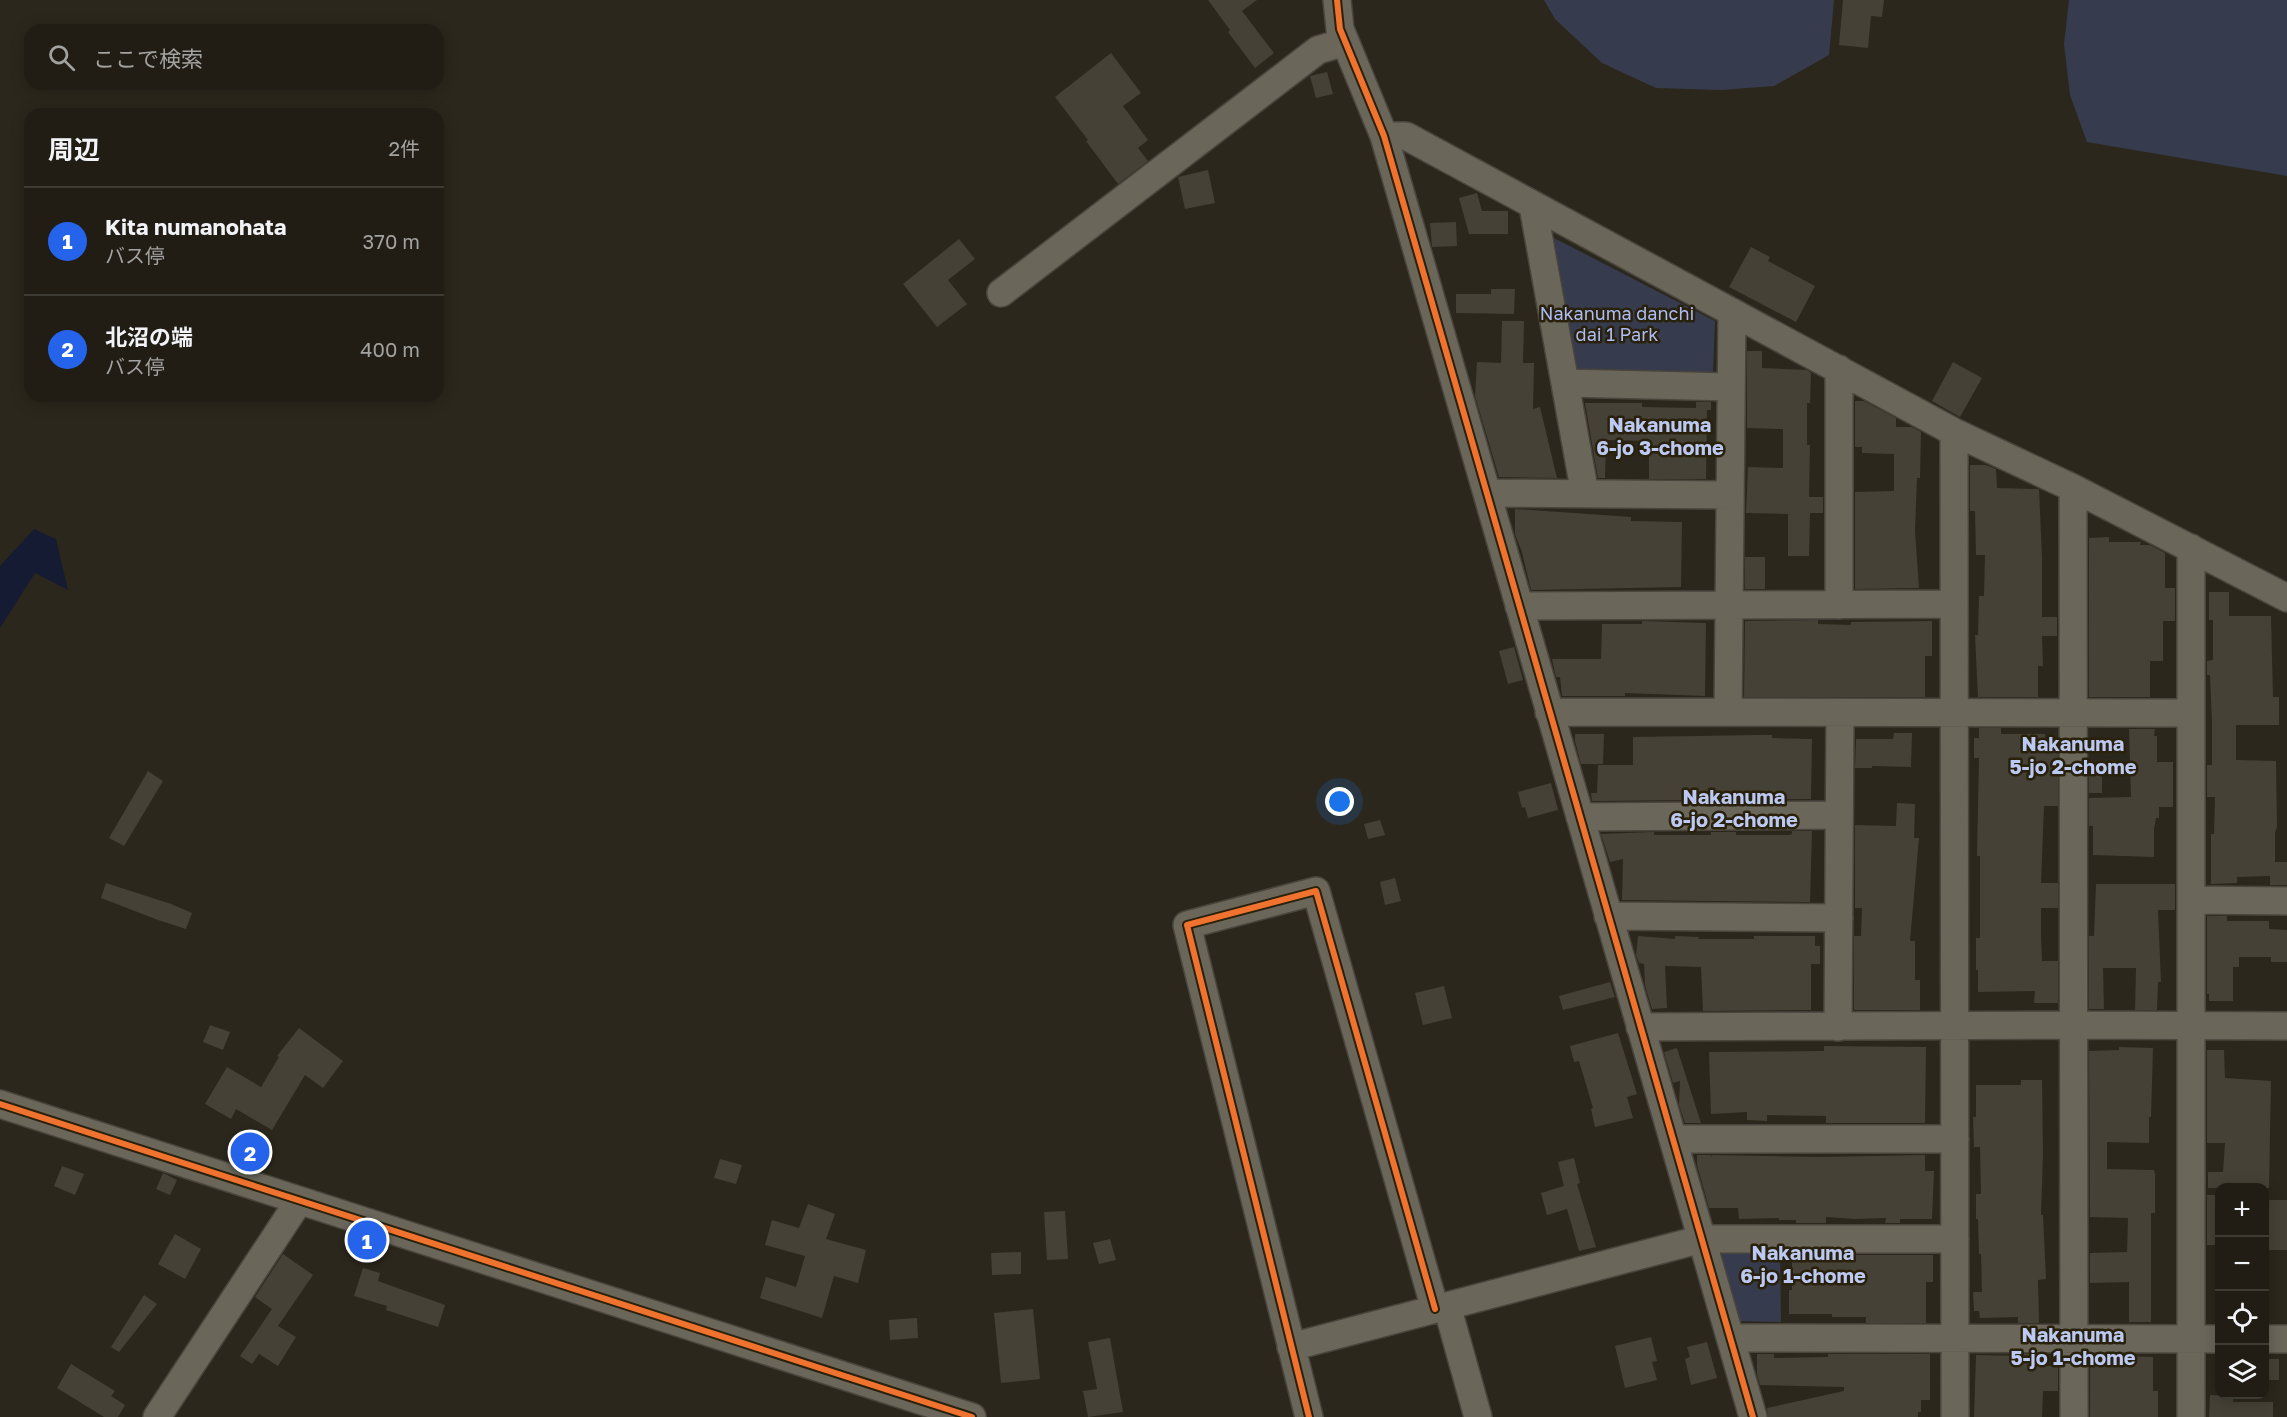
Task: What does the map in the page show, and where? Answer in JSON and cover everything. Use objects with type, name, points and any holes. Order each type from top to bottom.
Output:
[{"type":"street","points":[[1337,0],[1340,29],[1384,136],[1753,1417]]},
{"type":"street","points":[[1002,293],[1318,50],[1345,42]]},
{"type":"street","points":[[1384,136],[1406,136],[1954,432],[2073,488],[2287,598]]},
{"type":"street","points":[[1533,206],[1585,494]]},
{"type":"street","points":[[1728,712],[1732,312]]},
{"type":"street","points":[[1839,369],[1839,605]]},
{"type":"street","points":[[1565,383],[1731,387]]},
{"type":"street","points":[[1954,432],[1955,1417]]},
{"type":"street","points":[[2073,488],[2074,1417]]},
{"type":"street","points":[[1487,493],[1730,495]]},
{"type":"street","points":[[2191,548],[2191,1417]]},
{"type":"street","points":[[1519,606],[1954,604]]},
{"type":"street","points":[[1549,711],[2191,713]]},
{"type":"street","points":[[1838,1027],[1840,713]]},
{"type":"street","points":[[1580,817],[1839,815]]},
{"type":"street","points":[[1309,1417],[1187,925],[1316,891],[1441,1308],[1478,1417]]},
{"type":"street","points":[[2191,900],[2287,901]]},
{"type":"street","points":[[1608,916],[1839,918]]},
{"type":"street","points":[[1640,1028],[2287,1026]]},
{"type":"street","points":[[0,1104],[972,1417]]},
{"type":"street","points":[[1672,1139],[1955,1139]]},
{"type":"street","points":[[157,1417],[298,1201]]},
{"type":"street","points":[[1291,1347],[1702,1239],[1955,1239]]},
{"type":"street","points":[[1731,1338],[2215,1339]]},
{"type":"street","points":[[2269,1339],[2287,1339]]},
{"type":"green space","points":[[1544,0],[1834,0],[1829,55],[1774,86],[1721,90],[1656,88],[1602,63],[1555,19]]},
{"type":"green space","points":[[2069,0],[2287,0],[2287,176],[2087,142],[2070,95],[2064,44]]},
{"type":"green space","name":"Nakanuma danchi dai 1 Park","points":[[1554,238],[1715,321],[1713,374],[1577,372]]},
{"type":"green space","points":[[1718,1249],[1780,1249],[1781,1322],[1734,1321]]},
{"type":"shaded area","points":[[34,529],[56,539],[68,590],[35,573],[0,628],[0,566]]},
{"type":"building","points":[[1208,0],[1257,0],[1242,11],[1274,53],[1255,68]]},
{"type":"building","points":[[1843,0],[1884,0],[1882,17],[1871,16],[1868,48],[1839,45]]},
{"type":"building","points":[[1111,53],[1141,93],[1123,106],[1148,140],[1138,148],[1148,161],[1118,184],[1055,97]]},
{"type":"building","points":[[1327,72],[1333,94],[1316,98],[1310,76]]},
{"type":"building","points":[[1208,170],[1215,203],[1185,209],[1178,177]]},
{"type":"building","points":[[1477,193],[1482,211],[1508,211],[1508,234],[1469,234],[1459,198]]},
{"type":"building","points":[[1456,222],[1457,246],[1432,247],[1430,223]]},
{"type":"building","points":[[959,239],[975,259],[948,280],[967,304],[937,327],[903,284]]},
{"type":"building","points":[[1751,247],[1770,257],[1768,261],[1815,286],[1796,322],[1729,287]]},
{"type":"building","points":[[1491,289],[1515,289],[1514,314],[1456,313],[1456,294],[1491,294]]},
{"type":"building","points":[[1502,321],[1524,321],[1523,363],[1534,363],[1533,409],[1540,407],[1557,478],[1499,477],[1475,396],[1477,362],[1501,363]]},
{"type":"building","points":[[1747,351],[1762,351],[1762,368],[1807,370],[1811,373],[1810,403],[1807,403],[1807,445],[1810,445],[1809,497],[1823,497],[1823,513],[1810,513],[1809,556],[1788,556],[1788,514],[1746,513],[1748,467],[1783,468],[1783,429],[1747,428]]},
{"type":"building","points":[[1953,362],[1982,378],[1960,417],[1932,401]]},
{"type":"building","points":[[1855,401],[1864,401],[1896,418],[1896,427],[1912,427],[1921,432],[1915,531],[1919,588],[1855,589],[1855,492],[1894,491],[1894,454],[1862,453],[1862,447],[1855,447]]},
{"type":"building","points":[[1696,402],[1711,402],[1711,410],[1707,410],[1706,479],[1649,479],[1649,441],[1606,440],[1605,478],[1598,478],[1585,403],[1642,403],[1642,407],[1696,408]]},
{"type":"building","points":[[1970,465],[1986,465],[1996,469],[1997,488],[2039,489],[2042,617],[2057,617],[2057,636],[2042,636],[2043,666],[2038,666],[2038,697],[1978,697],[1975,635],[1978,635],[1979,596],[1984,596],[1985,555],[1976,555],[1975,511],[1970,511]]},
{"type":"building","points":[[1515,509],[1631,517],[1631,521],[1682,522],[1681,587],[1531,590],[1515,534]]},
{"type":"building","points":[[2109,537],[2109,542],[2141,542],[2140,545],[2150,545],[2165,553],[2165,588],[2175,588],[2175,621],[2163,621],[2163,661],[2150,661],[2150,697],[2089,697],[2089,538]]},
{"type":"building","points":[[1745,557],[1765,557],[1765,589],[1745,589]]},
{"type":"building","points":[[2209,592],[2229,592],[2229,616],[2271,616],[2273,697],[2279,697],[2279,725],[2236,725],[2236,760],[2276,761],[2275,862],[2287,862],[2287,885],[2270,885],[2270,876],[2237,877],[2237,883],[2211,884],[2211,834],[2214,834],[2215,797],[2207,797],[2207,765],[2212,765],[2210,675],[2207,675],[2207,661],[2213,660],[2213,620],[2209,620]]},
{"type":"building","points":[[1818,620],[1818,624],[1851,625],[1851,622],[1932,621],[1932,656],[1925,656],[1925,697],[1744,697],[1745,621]]},
{"type":"building","points":[[1642,621],[1706,623],[1705,696],[1625,693],[1625,696],[1562,696],[1560,677],[1556,677],[1552,659],[1601,659],[1602,624],[1642,624]]},
{"type":"building","points":[[1514,647],[1523,680],[1508,684],[1499,651]]},
{"type":"building","points":[[1979,728],[2001,728],[2001,734],[2045,734],[2045,751],[2058,751],[2058,806],[2044,806],[2041,883],[2058,883],[2058,908],[2041,908],[2041,938],[2042,961],[2058,961],[2058,1003],[2034,1003],[2035,991],[1978,992],[1976,938],[1980,938],[1980,856],[1977,856],[1979,758],[1974,758],[1974,738],[1979,738]]},
{"type":"building","points":[[2129,729],[2155,729],[2157,762],[2173,762],[2173,807],[2159,807],[2159,818],[2156,818],[2154,829],[2154,857],[2093,855],[2093,826],[2089,826],[2089,798],[2131,797]]},
{"type":"building","points":[[1894,733],[1912,733],[1911,767],[1855,768],[1856,739],[1893,739]]},
{"type":"building","points":[[1575,734],[1604,734],[1603,764],[1581,764]]},
{"type":"building","points":[[1772,735],[1772,738],[1812,739],[1811,799],[1592,801],[1591,793],[1597,793],[1598,765],[1633,765],[1633,737]]},
{"type":"building","points":[[2089,768],[2102,768],[2102,793],[2089,793]]},
{"type":"building","points":[[148,771],[163,781],[124,846],[109,838]]},
{"type":"building","points":[[1551,783],[1558,810],[1528,818],[1525,807],[1522,808],[1518,792]]},
{"type":"building","points":[[1897,803],[1915,804],[1914,838],[1919,838],[1910,941],[1915,941],[1915,980],[1920,980],[1920,1010],[1854,1010],[1854,936],[1861,936],[1862,908],[1855,908],[1855,825],[1896,826]]},
{"type":"building","points":[[1380,820],[1385,835],[1368,839],[1364,824]]},
{"type":"building","points":[[1792,831],[1812,831],[1810,902],[1622,900],[1623,859],[1610,862],[1601,834],[1654,832],[1654,835],[1711,835],[1711,832],[1736,832],[1736,835],[1789,835]]},
{"type":"building","points":[[1395,878],[1401,901],[1385,905],[1380,882]]},
{"type":"building","points":[[106,883],[192,913],[186,929],[101,898]]},
{"type":"building","points":[[2096,884],[2175,884],[2175,910],[2158,910],[2161,982],[2158,982],[2157,1010],[2135,1010],[2136,968],[2103,968],[2104,1009],[2089,1009],[2089,936],[2094,936]]},
{"type":"building","points":[[2207,916],[2227,916],[2227,921],[2269,921],[2269,929],[2287,930],[2287,962],[2271,962],[2271,957],[2239,957],[2239,967],[2233,967],[2233,1001],[2209,1001],[2209,994],[2207,994]]},
{"type":"building","points":[[1638,936],[1675,939],[1675,936],[1699,937],[1698,939],[1754,939],[1754,936],[1815,936],[1815,946],[1820,946],[1820,964],[1811,964],[1811,1010],[1703,1011],[1701,967],[1665,966],[1667,1008],[1652,1009],[1645,985],[1644,964],[1639,963],[1636,955]]},
{"type":"building","points":[[1610,982],[1615,997],[1563,1010],[1559,996]]},
{"type":"building","points":[[1444,986],[1452,1018],[1423,1025],[1415,993]]},
{"type":"building","points":[[210,1025],[230,1032],[223,1050],[203,1042]]},
{"type":"building","points":[[299,1028],[343,1061],[323,1088],[305,1075],[272,1130],[236,1109],[231,1119],[205,1104],[227,1067],[261,1087],[279,1057],[277,1056]]},
{"type":"building","points":[[1618,1033],[1637,1094],[1627,1097],[1633,1118],[1595,1127],[1591,1109],[1593,1108],[1579,1061],[1574,1062],[1570,1046]]},
{"type":"building","points":[[1824,1046],[1926,1047],[1925,1123],[1826,1123],[1826,1116],[1767,1115],[1767,1121],[1747,1120],[1747,1112],[1711,1114],[1709,1052],[1824,1051]]},
{"type":"building","points":[[2119,1047],[2153,1048],[2149,1143],[2107,1142],[2107,1169],[2154,1170],[2155,1174],[2155,1213],[2151,1213],[2151,1322],[2129,1322],[2129,1282],[2090,1283],[2090,1253],[2127,1252],[2128,1218],[2090,1217],[2089,1051],[2119,1050]]},
{"type":"building","points":[[1677,1048],[1701,1123],[1685,1123],[1679,1105],[1680,1081],[1673,1083],[1664,1052]]},
{"type":"building","points":[[2207,1050],[2224,1050],[2225,1078],[2271,1081],[2269,1188],[2269,1183],[2215,1183],[2215,1188],[2208,1188],[2208,1172],[2223,1172],[2225,1143],[2207,1143]]},
{"type":"building","points":[[2021,1080],[2042,1080],[2041,1215],[2043,1215],[2046,1279],[2038,1280],[2039,1323],[2018,1323],[2018,1317],[1980,1318],[1979,1311],[1974,1311],[1973,1292],[1982,1292],[1981,1254],[1979,1254],[1978,1219],[1976,1219],[1976,1194],[1981,1194],[1980,1147],[1974,1147],[1973,1117],[1976,1117],[1976,1085],[2021,1085]]},
{"type":"building","points":[[1697,1155],[1820,1157],[1925,1155],[1925,1171],[1934,1171],[1932,1219],[1900,1219],[1900,1223],[1885,1223],[1886,1218],[1826,1217],[1826,1223],[1796,1223],[1796,1220],[1779,1220],[1779,1218],[1739,1219],[1738,1208],[1709,1208],[1697,1165]]},
{"type":"building","points":[[1574,1158],[1580,1183],[1577,1184],[1596,1247],[1579,1251],[1567,1209],[1547,1215],[1541,1193],[1564,1186],[1558,1162]]},
{"type":"building","points":[[720,1159],[742,1165],[736,1184],[714,1178]]},
{"type":"building","points":[[62,1166],[84,1174],[75,1195],[54,1186]]},
{"type":"building","points":[[163,1173],[177,1180],[170,1195],[156,1189]]},
{"type":"building","points":[[2207,1195],[2215,1195],[2215,1245],[2207,1245]]},
{"type":"building","points":[[2269,1200],[2287,1200],[2287,1250],[2269,1250]]},
{"type":"building","points":[[808,1204],[835,1214],[826,1239],[866,1250],[858,1283],[834,1276],[822,1318],[760,1298],[766,1277],[796,1287],[805,1256],[765,1245],[772,1220],[799,1228]]},
{"type":"building","points":[[1065,1211],[1068,1259],[1047,1260],[1044,1212]]},
{"type":"building","points":[[175,1234],[201,1249],[185,1279],[158,1264]]},
{"type":"building","points":[[1110,1239],[1116,1260],[1099,1264],[1093,1243]]},
{"type":"building","points":[[1021,1252],[1021,1274],[992,1275],[991,1253]]},
{"type":"building","points":[[283,1254],[313,1275],[278,1326],[296,1337],[278,1366],[259,1354],[252,1364],[240,1356],[272,1309],[255,1297]]},
{"type":"building","points":[[1792,1255],[1933,1255],[1933,1282],[1926,1282],[1926,1323],[1866,1323],[1866,1317],[1789,1314]]},
{"type":"building","points":[[363,1268],[380,1273],[378,1281],[445,1305],[438,1327],[386,1310],[387,1306],[354,1296]]},
{"type":"building","points":[[144,1295],[157,1304],[119,1352],[111,1347]]},
{"type":"building","points":[[1033,1309],[1040,1379],[1001,1383],[994,1313]]},
{"type":"building","points":[[917,1318],[918,1338],[890,1340],[889,1320]]},
{"type":"building","points":[[1651,1337],[1657,1361],[1652,1362],[1657,1380],[1625,1388],[1615,1346]]},
{"type":"building","points":[[1110,1338],[1123,1412],[1088,1417],[1083,1391],[1097,1389],[1088,1342]]},
{"type":"building","points":[[1707,1342],[1717,1378],[1691,1385],[1685,1359],[1690,1357],[1687,1347]]},
{"type":"building","points":[[1757,1354],[1774,1354],[1774,1358],[1828,1357],[1828,1354],[1930,1354],[1930,1400],[1921,1400],[1921,1412],[1918,1412],[1918,1417],[1768,1417],[1767,1408],[1844,1391],[1844,1387],[1760,1385],[1757,1374]]},
{"type":"building","points":[[2022,1354],[2046,1354],[2046,1366],[2058,1366],[2058,1391],[2043,1391],[2042,1417],[1974,1417],[1976,1355],[2022,1356]]},
{"type":"building","points":[[2090,1355],[2153,1357],[2153,1391],[2158,1391],[2158,1417],[2090,1417]]},
{"type":"building","points":[[2269,1359],[2279,1359],[2279,1380],[2269,1380]]},
{"type":"building","points":[[71,1364],[115,1391],[111,1396],[125,1405],[118,1417],[104,1417],[57,1388]]},
{"type":"building","points":[[2210,1395],[2215,1395],[2215,1399],[2233,1399],[2233,1402],[2273,1402],[2273,1417],[2209,1417]]},
{"type":"cycle path","points":[[1337,0],[1340,29],[1384,136],[1753,1417]]},
{"type":"cycle path","points":[[1309,1417],[1187,925],[1316,891],[1435,1309]]},
{"type":"cycle path","points":[[0,1104],[972,1417]]},
{"type":"place","name":"北沼の端","points":[[250,1152]]},
{"type":"place","name":"Kita numanohata","points":[[367,1240]]},
{"type":"district","name":"Nakanuma 6-jo 3-chome","points":[[1660,436]]},
{"type":"district","name":"Nakanuma 5-jo 2-chome","points":[[2073,756]]},
{"type":"district","name":"Nakanuma 6-jo 2-chome","points":[[1734,808]]},
{"type":"district","name":"Nakanuma 6-jo 1-chome","points":[[1803,1264]]},
{"type":"district","name":"Nakanuma 5-jo 1-chome","points":[[2073,1346]]}]
